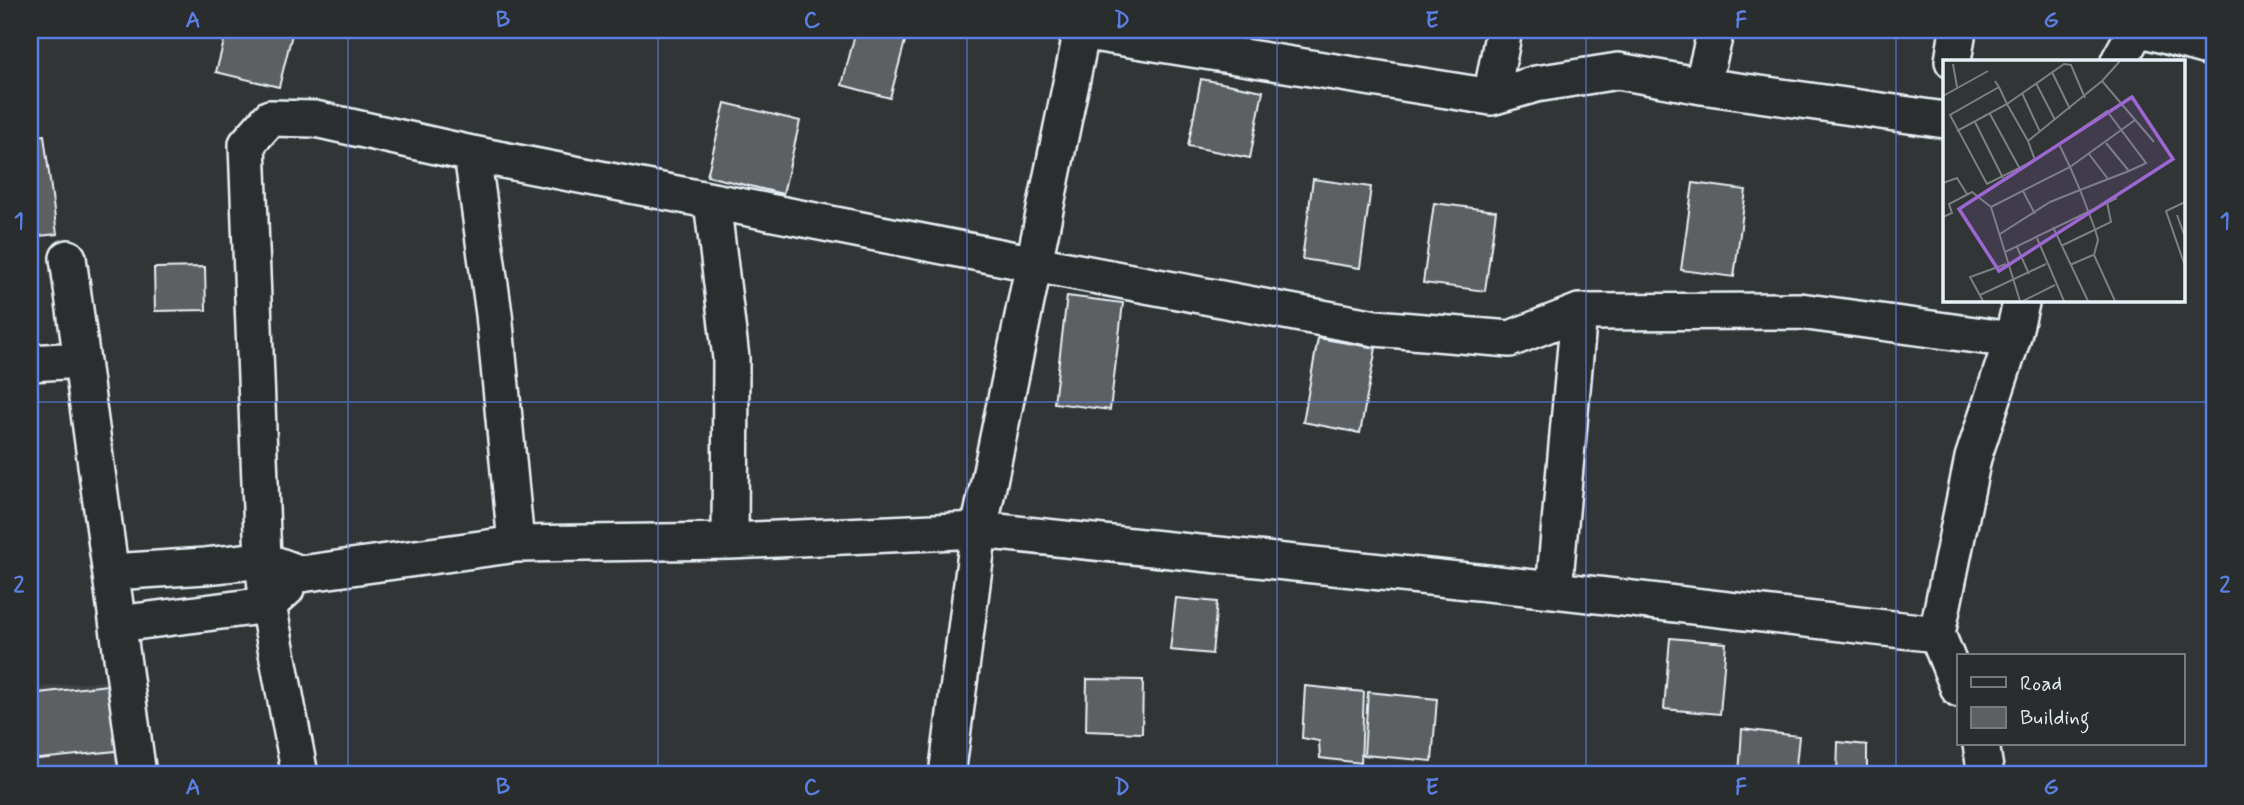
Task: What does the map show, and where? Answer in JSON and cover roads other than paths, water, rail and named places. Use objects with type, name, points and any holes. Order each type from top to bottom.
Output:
[{"type":"street","points":[[947,775],[979,530],[1035,264],[1079,30],[1491,96],[1536,84],[1618,71],[1702,86],[1943,118]]},
{"type":"street","points":[[1491,96],[1504,30]]},
{"type":"street","points":[[1702,86],[1716,30]]},
{"type":"street","points":[[1953,60],[1958,30]]},
{"type":"street","points":[[2120,60],[2136,30]]},
{"type":"street","points":[[2144,30],[2214,49]]},
{"type":"street","points":[[300,775],[268,605],[263,559],[247,144],[270,118],[315,119],[472,154],[1375,328],[1510,339],[1579,312],[1800,312],[2012,340]]},
{"type":"street","points":[[472,154],[494,314],[516,544]]},
{"type":"street","points":[[712,201],[731,358],[730,541]]},
{"type":"street","points":[[68,258],[138,775]]},
{"type":"street","points":[[1957,684],[1937,634],[1973,458],[2012,340],[2022,301]]},
{"type":"street","points":[[1554,590],[1579,312]]},
{"type":"street","points":[[30,363],[81,360]]},
{"type":"street","points":[[111,572],[263,559],[301,574],[516,544],[730,541],[979,530],[1554,590],[1937,634]]},
{"type":"street","points":[[118,624],[268,605],[301,574]]},
{"type":"street","points":[[1981,746],[1986,775]]}]
